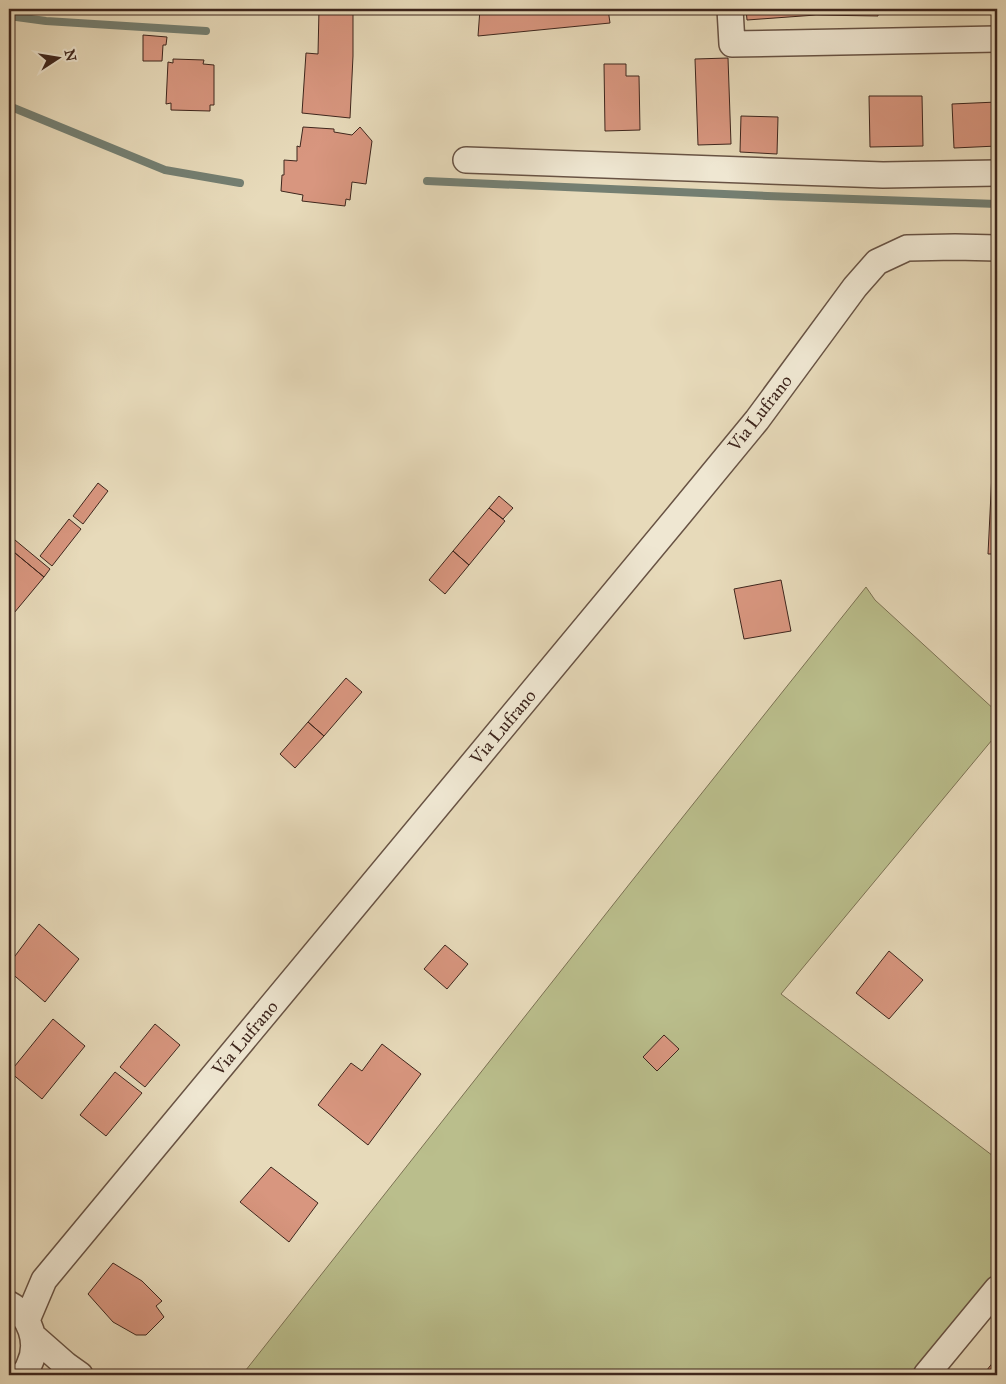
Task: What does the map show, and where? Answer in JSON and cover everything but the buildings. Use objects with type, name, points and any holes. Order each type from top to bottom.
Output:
[{"type":"street","points":[[730,9],[732,44],[997,39]]},
{"type":"street","points":[[466,160],[883,175],[997,173]]},
{"type":"street","name":"Via Lufrano","points":[[23,1375],[29,1366],[34,1351],[23,1320],[44,1280],[678,516],[756,420],[855,287],[877,262],[907,248],[997,248]]},
{"type":"street","points":[[9,1292],[44,1280]]},
{"type":"street","points":[[926,1375],[997,1289]]},
{"type":"street","points":[[23,1320],[66,1365],[80,1375]]},
{"type":"green space","points":[[866,587],[875,600],[997,712],[997,734],[781,994],[997,1159],[997,1276],[915,1375],[242,1375],[631,882]]},
{"type":"waterway","points":[[9,16],[46,21],[206,31]]},
{"type":"waterway","points":[[9,106],[165,170],[240,183]]},
{"type":"waterway","points":[[427,181],[997,204]]}]
